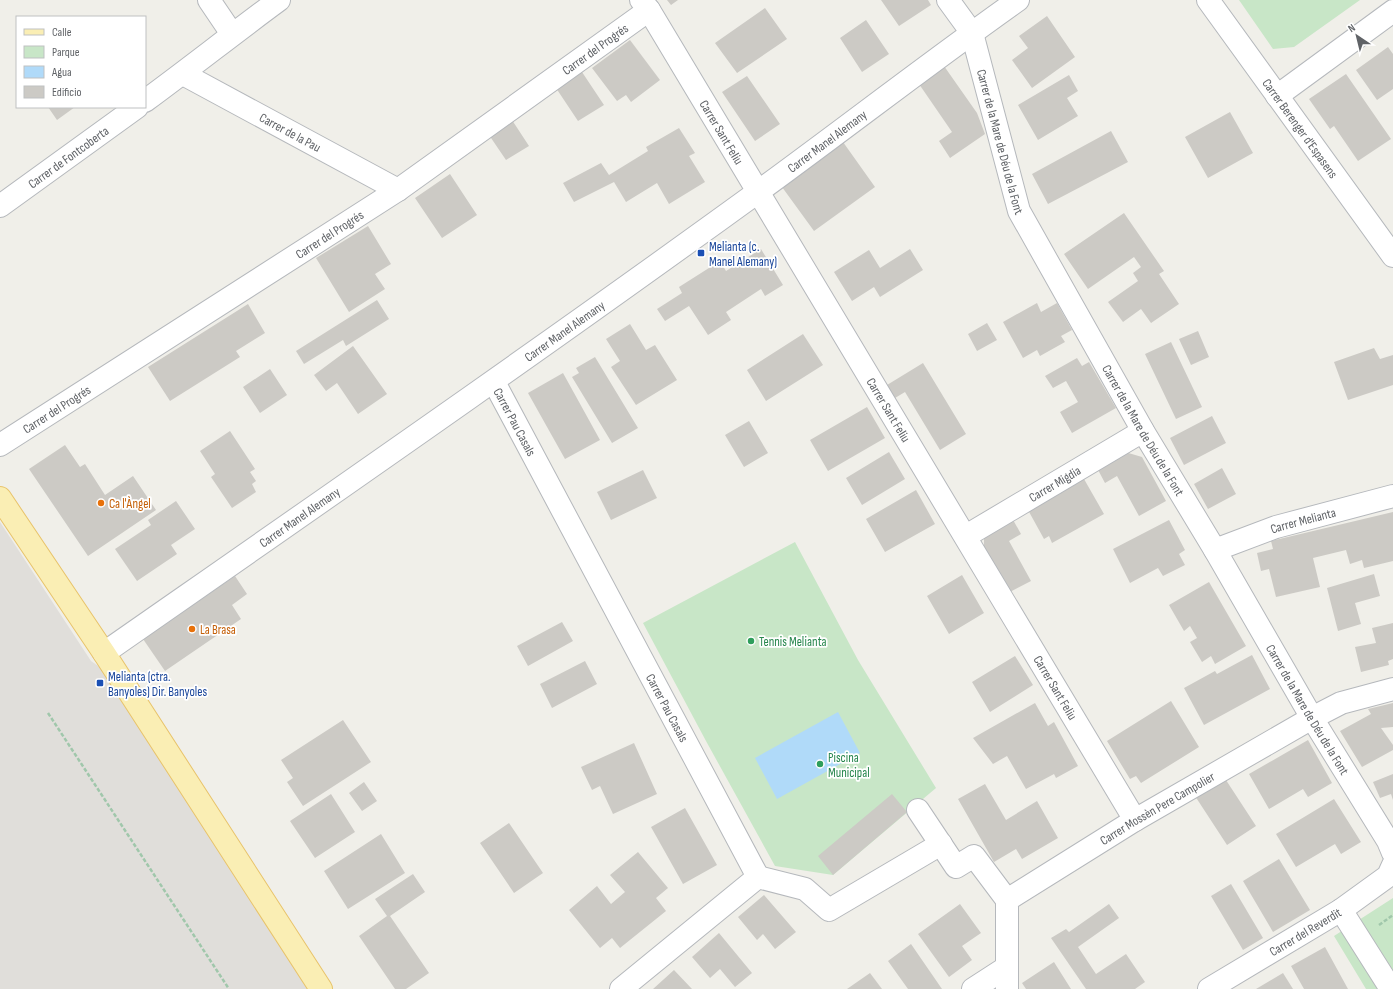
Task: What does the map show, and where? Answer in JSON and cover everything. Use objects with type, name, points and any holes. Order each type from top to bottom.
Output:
[{"type":"main road","points":[[0,498],[104,653],[321,989]]},
{"type":"street","points":[[209,0],[232,34]]},
{"type":"street","points":[[146,100],[183,74],[232,34],[279,0]]},
{"type":"street","name":"Carrer de la Mare de Déu de la Font","points":[[948,0],[972,33],[1019,211],[1143,431],[1215,550],[1312,718],[1390,847]]},
{"type":"street","name":"Carrer Manel Alemany","points":[[104,653],[494,382],[757,193],[1018,0]]},
{"type":"street","name":"Carrer Berenger d'Espasens","points":[[1208,0],[1393,256]]},
{"type":"street","name":"Carrer del Progrés","points":[[0,445],[398,190],[645,5]]},
{"type":"street","name":"Carrer Sant Feliu","points":[[645,5],[757,193],[966,536],[1135,820]]},
{"type":"street","points":[[1277,96],[1393,11]]},
{"type":"street","name":"Carrer de la Pau","points":[[183,74],[398,190]]},
{"type":"street","name":"Carrer de Fontcoberta","points":[[0,206],[136,108]]},
{"type":"street","name":"Carrer Pau Casals","points":[[494,382],[758,877]]},
{"type":"street","name":"Carrer Migdia","points":[[966,536],[1143,431]]},
{"type":"street","name":"Carrer Melianta","points":[[1215,550],[1276,527],[1393,496]]},
{"type":"street","name":"Carrer Mossèn Pere Campolier","points":[[1007,900],[1135,820],[1312,718],[1341,703],[1393,689]]},
{"type":"street","points":[[918,810],[956,867],[974,856],[1007,900],[1008,989]]},
{"type":"street","points":[[621,989],[758,877],[805,889],[829,910],[941,844]]},
{"type":"street","name":"Carrer del Reverdit","points":[[1210,989],[1341,910],[1388,876],[1393,865]]},
{"type":"street","points":[[1341,910],[1391,989]]},
{"type":"street","points":[[973,989],[1007,967]]},
{"type":"path","points":[[48,713],[229,989]]},
{"type":"shaded area","points":[[0,522],[91,661],[124,684],[321,989],[0,989]]},
{"type":"green space","points":[[1239,0],[1360,0],[1294,47],[1273,49]]},
{"type":"green space","points":[[795,542],[858,660],[936,788],[833,875],[775,866],[643,623]]},
{"type":"green space","points":[[1393,898],[1393,989],[1366,989],[1334,936]]},
{"type":"water","points":[[838,712],[860,753],[777,799],[755,758]]},
{"type":"building","points":[[667,0],[678,0],[671,5]]},
{"type":"building","points":[[881,0],[928,0],[931,5],[899,26]]},
{"type":"building","points":[[765,8],[787,39],[737,73],[715,43]]},
{"type":"building","points":[[1047,16],[1075,57],[1032,88],[1012,60],[1028,48],[1019,36]]},
{"type":"building","points":[[866,20],[889,54],[862,72],[840,38]]},
{"type":"building","points":[[630,40],[660,80],[631,102],[626,95],[617,101],[592,68]]},
{"type":"building","points":[[1388,47],[1393,54],[1393,89],[1377,100],[1356,70]]},
{"type":"building","points":[[944,66],[977,113],[985,134],[950,158],[939,141],[952,132],[919,84]]},
{"type":"building","points":[[580,69],[604,105],[578,121],[554,85]]},
{"type":"building","points":[[1346,74],[1391,139],[1358,161],[1334,126],[1330,129],[1309,99]]},
{"type":"building","points":[[1069,75],[1078,91],[1067,98],[1078,116],[1038,140],[1018,105]]},
{"type":"building","points":[[747,76],[780,124],[755,141],[722,92]]},
{"type":"building","points":[[49,108],[74,108],[57,120]]},
{"type":"building","points":[[1230,112],[1253,153],[1208,178],[1185,137]]},
{"type":"building","points":[[512,120],[529,146],[506,160],[489,135]]},
{"type":"building","points":[[679,128],[695,153],[689,156],[705,182],[669,204],[657,183],[626,202],[614,182],[574,202],[563,183],[601,163],[609,175],[648,151],[646,147]]},
{"type":"building","points":[[1111,131],[1128,162],[1048,204],[1032,174]]},
{"type":"building","points":[[843,142],[875,187],[814,231],[782,187]]},
{"type":"building","points":[[450,174],[477,215],[442,238],[415,198]]},
{"type":"building","points":[[1124,213],[1164,271],[1159,274],[1179,304],[1151,323],[1141,309],[1123,322],[1108,302],[1138,281],[1133,273],[1141,267],[1134,257],[1088,289],[1064,254]]},
{"type":"building","points":[[368,226],[391,264],[375,274],[385,289],[349,312],[316,258]]},
{"type":"building","points":[[761,249],[783,285],[765,296],[761,289],[726,312],[731,320],[708,335],[689,306],[665,321],[657,309],[682,293],[679,287],[720,261],[726,271]]},
{"type":"building","points":[[910,249],[923,270],[880,297],[874,287],[852,301],[834,272],[869,250],[880,268]]},
{"type":"building","points":[[377,300],[389,319],[346,346],[343,340],[304,364],[296,351]]},
{"type":"building","points":[[1037,303],[1041,312],[1057,303],[1072,330],[1061,336],[1065,342],[1040,356],[1037,350],[1023,358],[1003,322]]},
{"type":"building","points":[[248,304],[265,333],[236,351],[240,357],[170,401],[148,367]]},
{"type":"building","points":[[987,323],[997,340],[977,351],[968,334]]},
{"type":"building","points":[[630,324],[646,350],[655,345],[677,380],[636,405],[611,367],[620,361],[606,339]]},
{"type":"building","points":[[1198,331],[1209,357],[1191,365],[1179,339]]},
{"type":"building","points":[[803,334],[823,365],[766,401],[747,370]]},
{"type":"building","points":[[1171,342],[1202,407],[1176,419],[1145,354]]},
{"type":"building","points":[[353,346],[387,394],[358,414],[337,383],[326,391],[314,375]]},
{"type":"building","points":[[1374,348],[1380,359],[1393,355],[1393,385],[1348,400],[1334,362]]},
{"type":"building","points":[[595,357],[638,428],[612,443],[572,377],[579,373],[576,368]]},
{"type":"building","points":[[1077,358],[1082,366],[1089,362],[1116,408],[1072,433],[1060,412],[1078,402],[1066,381],[1053,388],[1045,376]]},
{"type":"building","points":[[923,363],[966,434],[940,450],[905,392],[895,398],[887,385]]},
{"type":"building","points":[[270,369],[287,395],[260,413],[243,387]]},
{"type":"building","points":[[563,373],[600,440],[565,459],[528,393]]},
{"type":"building","points":[[867,407],[885,438],[828,471],[810,440]]},
{"type":"building","points":[[1212,416],[1226,443],[1184,465],[1170,438]]},
{"type":"building","points":[[749,421],[768,453],[744,467],[725,435]]},
{"type":"building","points":[[230,431],[255,469],[250,472],[256,481],[252,484],[256,492],[232,508],[211,477],[215,474],[200,451]]},
{"type":"building","name":"Ca l'Àngel","points":[[65,445],[80,467],[85,464],[105,495],[133,476],[156,510],[88,556],[29,469]]},
{"type":"building","points":[[889,452],[905,479],[862,505],[846,478]]},
{"type":"building","points":[[1125,452],[1142,457],[1166,501],[1139,516],[1117,476],[1105,483],[1097,468]]},
{"type":"building","points":[[1222,468],[1236,494],[1208,509],[1194,484]]},
{"type":"building","points":[[643,470],[657,498],[611,520],[597,492]]},
{"type":"building","points":[[1084,479],[1104,514],[1052,543],[1049,536],[1044,539],[1028,510]]},
{"type":"building","points":[[916,490],[935,524],[885,552],[866,519]]},
{"type":"building","points":[[176,501],[195,529],[171,545],[177,554],[137,581],[115,549],[151,525],[148,520]]},
{"type":"building","points":[[1393,512],[1393,561],[1364,568],[1362,560],[1350,564],[1346,550],[1313,558],[1320,587],[1276,597],[1269,569],[1261,571],[1257,553],[1273,549],[1271,541]]},
{"type":"building","points":[[1012,518],[1021,534],[1009,541],[1031,581],[1006,594],[984,553],[984,533]]},
{"type":"building","points":[[1169,520],[1185,550],[1179,554],[1185,565],[1163,576],[1158,568],[1130,583],[1113,549]]},
{"type":"building","points":[[1374,574],[1380,596],[1355,603],[1361,624],[1338,631],[1327,588]]},
{"type":"building","points":[[962,575],[984,613],[949,634],[927,596]]},
{"type":"building","name":"La Brasa","points":[[235,576],[247,594],[232,605],[241,619],[165,671],[143,639]]},
{"type":"building","points":[[1209,582],[1246,646],[1215,664],[1211,656],[1202,662],[1190,642],[1197,638],[1190,626],[1184,631],[1169,605]]},
{"type":"building","points":[[562,622],[573,641],[528,666],[517,646]]},
{"type":"building","points":[[1393,623],[1393,659],[1388,661],[1389,665],[1361,672],[1355,647],[1376,643],[1372,628]]},
{"type":"building","points":[[1252,655],[1270,689],[1204,725],[1184,688],[1215,671],[1217,674]]},
{"type":"building","points":[[1015,656],[1033,685],[990,712],[972,682]]},
{"type":"building","points":[[585,661],[597,684],[552,708],[540,684]]},
{"type":"building","points":[[1171,701],[1199,747],[1141,783],[1136,776],[1130,779],[1107,741]]},
{"type":"building","points":[[1035,703],[1048,726],[1054,722],[1078,766],[1056,778],[1054,774],[1026,789],[1007,756],[993,764],[973,738]]},
{"type":"building","points":[[1393,703],[1393,727],[1381,728],[1393,745],[1393,750],[1362,767],[1340,731],[1371,714],[1368,709]]},
{"type":"building","points":[[343,720],[371,762],[303,806],[287,782],[293,778],[281,760]]},
{"type":"building","points":[[1308,740],[1332,783],[1308,797],[1303,789],[1269,809],[1249,774]]},
{"type":"building","points":[[634,743],[657,794],[613,814],[600,786],[592,790],[581,767]]},
{"type":"building","points":[[1393,774],[1393,800],[1391,794],[1380,798],[1373,782]]},
{"type":"building","points":[[1224,777],[1256,826],[1227,845],[1195,796]]},
{"type":"building","points":[[364,782],[377,801],[362,811],[349,793]]},
{"type":"building","points":[[985,784],[1006,820],[1037,801],[1058,838],[1022,859],[1016,849],[994,862],[958,799]]},
{"type":"building","points":[[331,794],[355,832],[315,858],[290,821]]},
{"type":"building","points":[[892,794],[907,812],[833,875],[818,856]]},
{"type":"building","points":[[1334,799],[1361,842],[1341,854],[1335,844],[1296,867],[1276,834]]},
{"type":"building","points":[[685,808],[717,865],[683,884],[651,827]]},
{"type":"building","points":[[509,823],[543,873],[514,893],[480,843]]},
{"type":"building","points":[[381,834],[405,873],[348,909],[324,871]]},
{"type":"building","points":[[638,852],[668,888],[656,898],[666,911],[620,948],[612,938],[600,948],[569,910],[597,886],[611,904],[625,892],[610,875]]},
{"type":"building","points":[[1279,859],[1310,910],[1273,932],[1243,881]]},
{"type":"building","points":[[413,874],[425,892],[390,916],[429,973],[406,989],[395,989],[359,936],[387,916],[375,899]]},
{"type":"building","points":[[1231,884],[1263,938],[1243,950],[1211,896]]},
{"type":"building","points":[[764,895],[796,932],[775,949],[763,934],[757,940],[738,917]]},
{"type":"building","points":[[960,904],[981,933],[962,946],[972,960],[949,977],[918,934]]},
{"type":"building","points":[[1109,904],[1119,918],[1078,947],[1096,974],[1126,954],[1145,982],[1135,989],[1086,989],[1051,938],[1066,929],[1069,932]]},
{"type":"building","points":[[719,933],[752,973],[735,987],[720,969],[710,978],[692,957]]},
{"type":"building","points":[[911,944],[942,989],[908,989],[888,961]]},
{"type":"building","points":[[1325,947],[1348,989],[1304,989],[1291,966]]},
{"type":"building","points":[[1054,962],[1071,989],[1026,989],[1022,983]]},
{"type":"building","points":[[674,970],[692,989],[653,989]]},
{"type":"building","points":[[870,973],[882,989],[847,989]]},
{"type":"building","points":[[1283,973],[1293,989],[1256,989]]},
{"type":"place","name":"Melianta (c. Manel Alemany)","points":[[701,253]]},
{"type":"place","name":"Ca l'Àngel","points":[[101,503]]},
{"type":"place","name":"La Brasa","points":[[192,629]]},
{"type":"place","name":"Tennis Melianta","points":[[751,641]]},
{"type":"place","name":"Melianta (ctra. Banyoles) Dir. Banyoles","points":[[100,683]]},
{"type":"place","name":"Piscina Municipal","points":[[820,764]]}]
